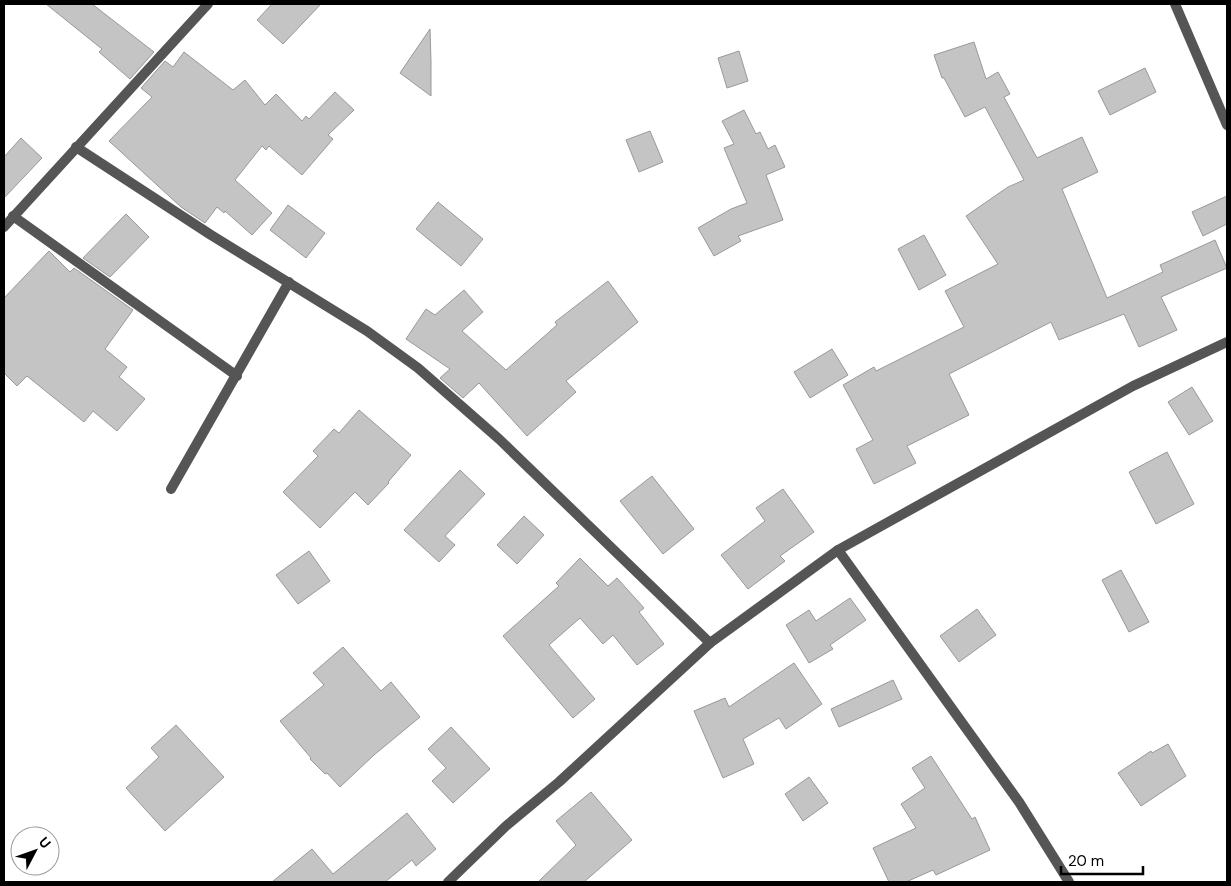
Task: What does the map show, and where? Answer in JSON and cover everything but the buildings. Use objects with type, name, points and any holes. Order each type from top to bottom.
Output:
[{"type":"street","points":[[4,227],[208,4]]},
{"type":"street","points":[[1175,4],[1227,125]]},
{"type":"street","points":[[76,147],[211,235],[367,331],[418,368],[498,439],[710,643]]},
{"type":"street","points":[[13,216],[237,376]]},
{"type":"street","points":[[171,489],[289,282]]},
{"type":"street","points":[[448,882],[506,826],[559,782],[710,643],[838,550],[1133,386],[1227,342]]},
{"type":"street","points":[[838,550],[1019,802],[1069,882]]}]
